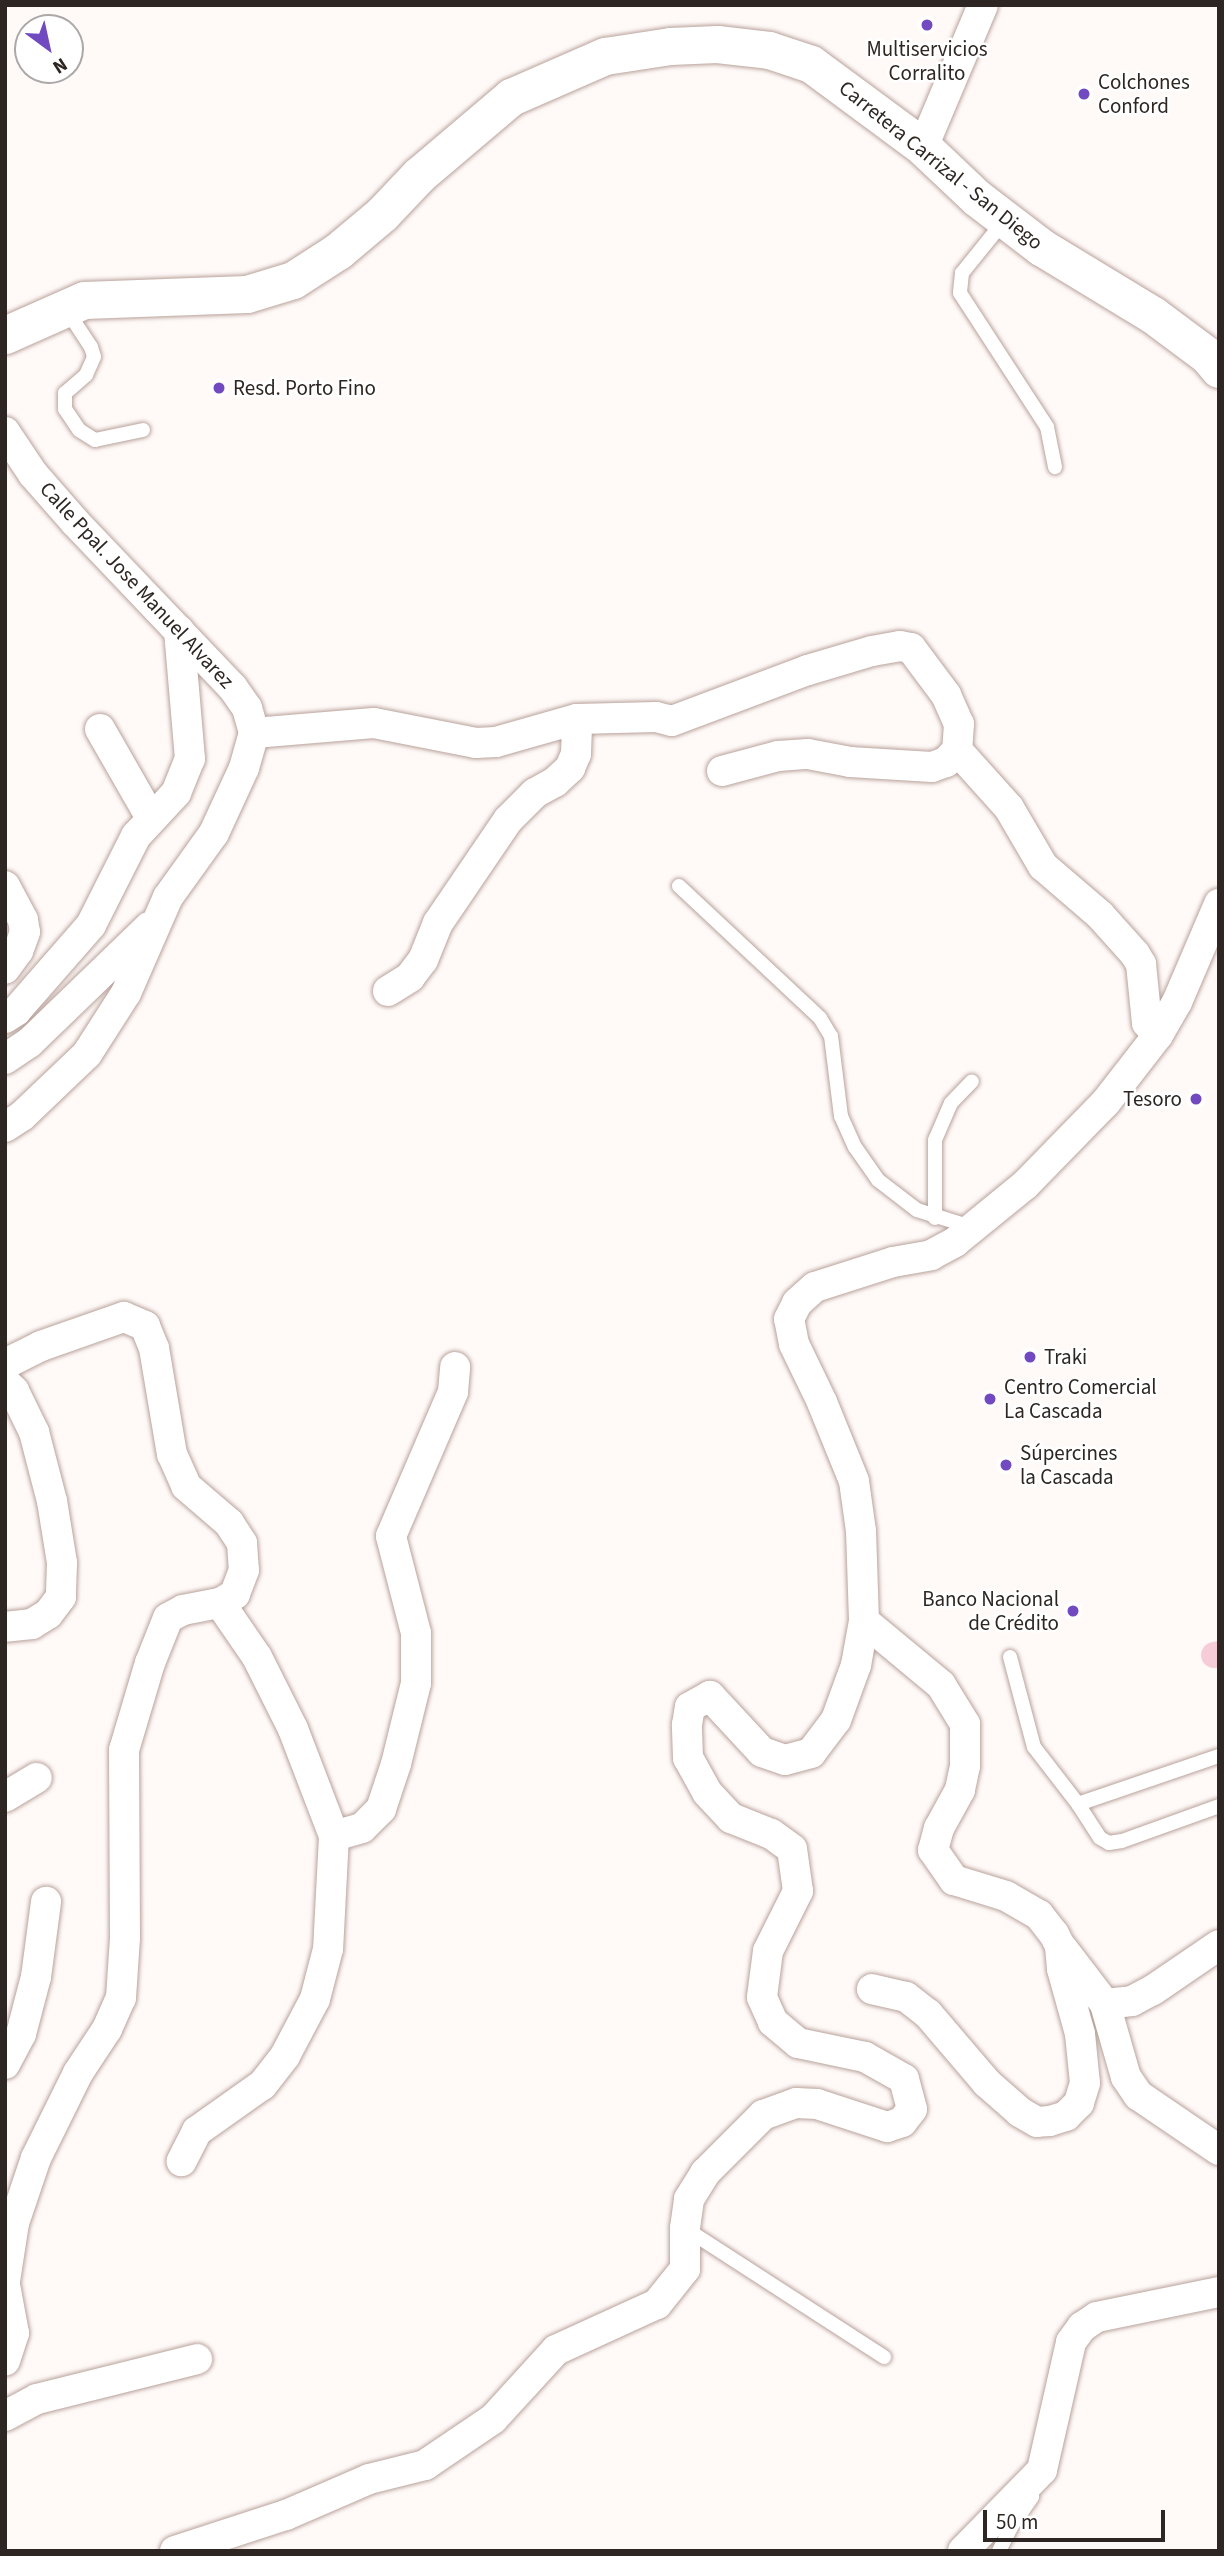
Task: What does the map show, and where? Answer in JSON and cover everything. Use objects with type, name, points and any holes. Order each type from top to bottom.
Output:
[{"type":"street","points":[[923,147],[983,5]]},
{"type":"street","name":"Carretera Carrizal - San Diego","points":[[5,335],[84,300],[247,294],[293,280],[338,251],[382,214],[419,175],[511,97],[605,56],[670,46],[705,45],[769,50],[811,64],[923,147],[977,198],[1041,247],[1153,315],[1208,356],[1219,369]]},
{"type":"street","name":"Calle Ppal. Jose Manuel Alvarez","points":[[5,432],[33,474],[75,522],[233,688],[247,708],[254,733]]},
{"type":"street","points":[[5,1018],[16,1011],[91,925],[136,836],[176,793],[190,759],[180,630]]},
{"type":"street","points":[[5,1127],[22,1116],[87,1054],[126,993],[169,897],[214,833],[244,768],[254,733],[374,723],[476,743],[496,742],[577,719],[656,717],[672,721],[808,670],[872,651],[900,646],[911,648],[946,695],[959,724],[957,750],[946,762],[932,767],[850,761],[808,754],[778,756],[722,771]]},
{"type":"street","points":[[388,991],[410,977],[423,960],[438,923],[508,820],[535,793],[555,782],[570,768],[576,754],[577,719]]},
{"type":"street","points":[[100,729],[151,818]]},
{"type":"street","points":[[957,750],[1009,808],[1044,866],[1100,915],[1135,954],[1142,964],[1147,1023],[1158,1035]]},
{"type":"street","points":[[5,886],[23,920],[25,932],[18,951],[5,969]]},
{"type":"street","points":[[175,2551],[286,2515],[369,2479],[425,2465],[493,2419],[556,2350],[657,2304],[685,2269],[685,2228],[689,2199],[705,2173],[763,2115],[796,2104],[817,2104],[887,2127],[902,2122],[912,2109],[904,2079],[865,2057],[798,2043],[773,2021],[762,1997],[768,1951],[798,1891],[792,1849],[771,1834],[731,1818],[707,1792],[688,1758],[687,1724],[691,1707],[710,1696],[762,1752],[785,1760],[811,1753],[836,1720],[856,1665],[864,1620],[861,1531],[854,1481],[822,1402],[794,1344],[789,1319],[797,1303],[815,1287],[893,1262],[931,1255],[972,1228],[1025,1185],[1097,1111],[1158,1035],[1177,1002],[1219,904]]},
{"type":"street","points":[[5,1059],[29,1043],[161,915]]},
{"type":"street","points":[[5,1364],[41,1346],[124,1317],[145,1326],[154,1348],[172,1454],[186,1486],[229,1523],[242,1543],[244,1570],[235,1594],[220,1603],[183,1610],[168,1618],[150,1663],[124,1750],[125,1926],[121,1998],[107,2029],[78,2073],[36,2158],[14,2223],[5,2283],[14,2333],[5,2361]]},
{"type":"street","points":[[334,1836],[362,1828],[381,1809],[396,1764],[416,1684],[416,1633],[391,1536],[453,1392],[455,1367]]},
{"type":"street","points":[[5,1382],[14,1391],[34,1432],[52,1501],[62,1563],[61,1597],[48,1614],[32,1624],[5,1627]]},
{"type":"street","points":[[182,2161],[197,2131],[262,2085],[285,2056],[315,1999],[328,1950],[334,1836],[293,1730],[257,1657],[220,1603]]},
{"type":"street","points":[[864,1620],[941,1685],[965,1724],[965,1766],[960,1790],[939,1828],[933,1850],[954,1880],[1006,1896],[1039,1915],[1105,2004],[1126,2077],[1138,2095],[1219,2150]]},
{"type":"street","points":[[5,1797],[37,1778]]},
{"type":"street","points":[[5,2064],[22,2034],[36,1978],[46,1902]]},
{"type":"street","points":[[1105,2004],[1132,2001],[1153,1990],[1219,1945]]},
{"type":"street","points":[[872,1989],[906,1997],[951,2037],[987,2083],[1020,2112],[1037,2122],[1050,2121],[1066,2116],[1079,2103],[1084,2084],[1080,2034],[1062,1969],[1060,1946]]},
{"type":"street","points":[[963,2551],[1042,2470],[1071,2342],[1082,2327],[1097,2317],[1219,2292]]},
{"type":"street","points":[[5,2416],[37,2399],[197,2359]]},
{"type":"lane","points":[[1005,220],[962,273],[960,293],[1047,427],[1055,467]]},
{"type":"lane","points":[[66,308],[91,347],[94,357],[86,374],[65,393],[65,409],[79,430],[95,440],[143,430]]},
{"type":"lane","points":[[679,886],[820,1018],[831,1036],[841,1116],[855,1147],[878,1180],[917,1210],[972,1228]]},
{"type":"lane","points":[[935,1218],[935,1140],[951,1104],[972,1081]]},
{"type":"lane","points":[[1010,1657],[1034,1748],[1078,1804],[1100,1838],[1109,1843],[1122,1841],[1219,1806]]},
{"type":"lane","points":[[1078,1804],[1219,1756]]},
{"type":"lane","points":[[685,2228],[884,2357]]},
{"type":"lane","points":[[999,2551],[1011,2527],[1031,2501],[1042,2470]]},
{"type":"waterway","points":[[1214,1655],[1219,1654]]},
{"type":"place","name":"Multiservicios Corralito","points":[[927,25]]},
{"type":"place","name":"Colchones Conford","points":[[1084,94]]},
{"type":"place","name":"Resd. Porto Fino","points":[[219,388]]},
{"type":"place","name":"Tesoro","points":[[1196,1099]]},
{"type":"place","name":"Traki","points":[[1030,1357]]},
{"type":"place","name":"Centro Comercial La Cascada","points":[[990,1399]]},
{"type":"place","name":"Súpercines la Cascada","points":[[1006,1465]]},
{"type":"place","name":"Banco Nacional de Crédito","points":[[1073,1611]]}]
